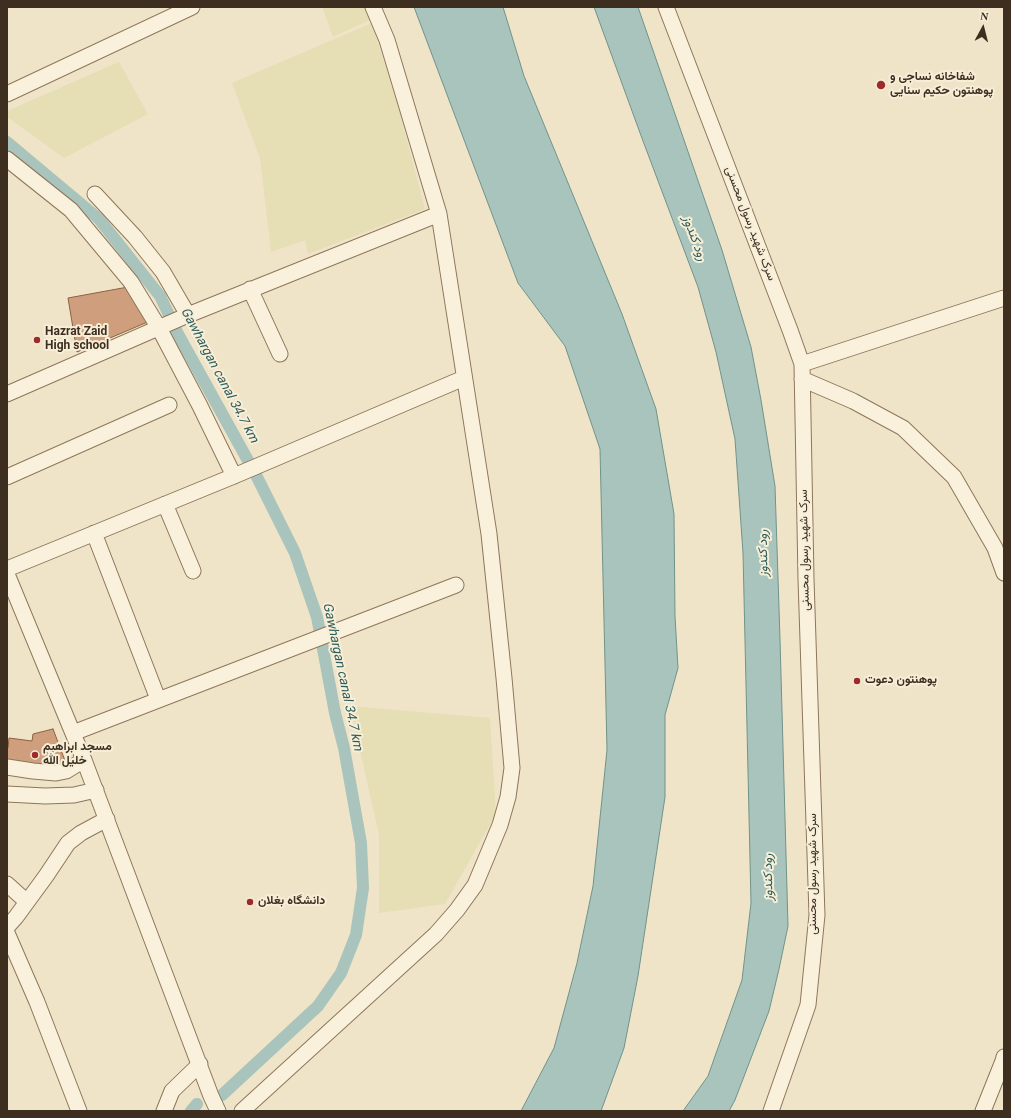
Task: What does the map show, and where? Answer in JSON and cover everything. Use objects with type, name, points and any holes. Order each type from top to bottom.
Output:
[{"type":"street","points":[[7,94],[192,7]]},
{"type":"street","points":[[242,1111],[436,934],[457,910],[475,885],[500,825],[508,797],[512,768],[489,534],[439,214],[387,40],[373,7]]},
{"type":"street","name":"سرک شهید رسول محسنی","points":[[666,7],[802,364],[806,579],[817,915],[808,1006],[771,1111]]},
{"type":"street","points":[[7,159],[71,210],[131,282],[159,328],[200,406],[234,476]]},
{"type":"street","points":[[95,194],[135,237],[163,272],[188,315]]},
{"type":"street","points":[[7,394],[250,289],[439,214]]},
{"type":"street","points":[[250,289],[280,354]]},
{"type":"street","points":[[802,364],[1004,298]]},
{"type":"street","points":[[7,569],[234,476],[464,378]]},
{"type":"street","points":[[802,379],[853,400],[903,428],[954,477],[1000,547],[1004,573]]},
{"type":"street","points":[[7,477],[169,405]]},
{"type":"street","points":[[165,504],[193,571]]},
{"type":"street","points":[[94,534],[158,700]]},
{"type":"street","points":[[7,574],[96,790],[218,1111]]},
{"type":"street","points":[[73,733],[456,585]]},
{"type":"street","points":[[7,767],[56,773],[66,771],[84,760]]},
{"type":"street","points":[[7,794],[45,796],[74,795],[96,790]]},
{"type":"street","points":[[7,927],[46,876],[68,843],[81,833],[107,819]]},
{"type":"street","points":[[7,884],[26,902]]},
{"type":"street","points":[[7,933],[37,1002],[79,1111]]},
{"type":"street","points":[[983,1111],[1004,1056]]},
{"type":"street","points":[[164,1111],[172,1091],[200,1064]]},
{"type":"shaded area","points":[[322,7],[365,7],[370,20],[333,37]]},
{"type":"shaded area","points":[[372,23],[399,110],[425,209],[308,254],[305,240],[271,252],[260,158],[232,83]]},
{"type":"shaded area","points":[[119,62],[148,114],[64,158],[7,117],[7,111]]},
{"type":"shaded area","points":[[350,706],[490,718],[496,814],[445,904],[379,913],[379,835]]},
{"type":"water","points":[[414,7],[503,7],[524,76],[622,314],[656,409],[674,514],[675,616],[678,668],[665,715],[665,797],[638,976],[624,1048],[601,1111],[521,1111],[554,1048],[577,963],[593,886],[607,750],[600,449],[565,346],[518,283]]},
{"type":"water","name":"رود کندوز","points":[[594,7],[638,7],[722,250],[751,347],[775,486],[788,926],[769,1011],[735,1100],[729,1111],[683,1111],[708,1076],[742,980],[751,903],[743,553],[735,439],[716,352],[698,287]]},
{"type":"building","points":[[128,287],[150,321],[77,352],[68,298]]},
{"type":"building","name":"مسجد ابراهیم خلیل الله","points":[[53,729],[67,766],[55,768],[7,763],[9,738],[32,741],[33,734]]},
{"type":"waterway","name":"Gawhargan canal 34.7 km","points":[[7,142],[99,219],[160,296],[178,334],[256,475],[295,553],[317,617],[335,713],[344,748],[361,843],[363,888],[356,935],[341,973],[318,1006],[222,1095]]},
{"type":"waterway","name":"Gawhargan canal 34.7 km","points":[[191,1111],[197,1104]]},
{"type":"place","name":"شفاخانه نساجی و پوهنتون حکیم سنایی","points":[[881,85]]},
{"type":"place","name":"Hazrat Zaid High school","points":[[37,340]]},
{"type":"place","name":"پوهنتون دعوت","points":[[857,681]]},
{"type":"place","name":"مسجد ابراهیم خلیل الله","points":[[35,755]]},
{"type":"place","name":"دانشگاه بغلان","points":[[250,902]]}]
